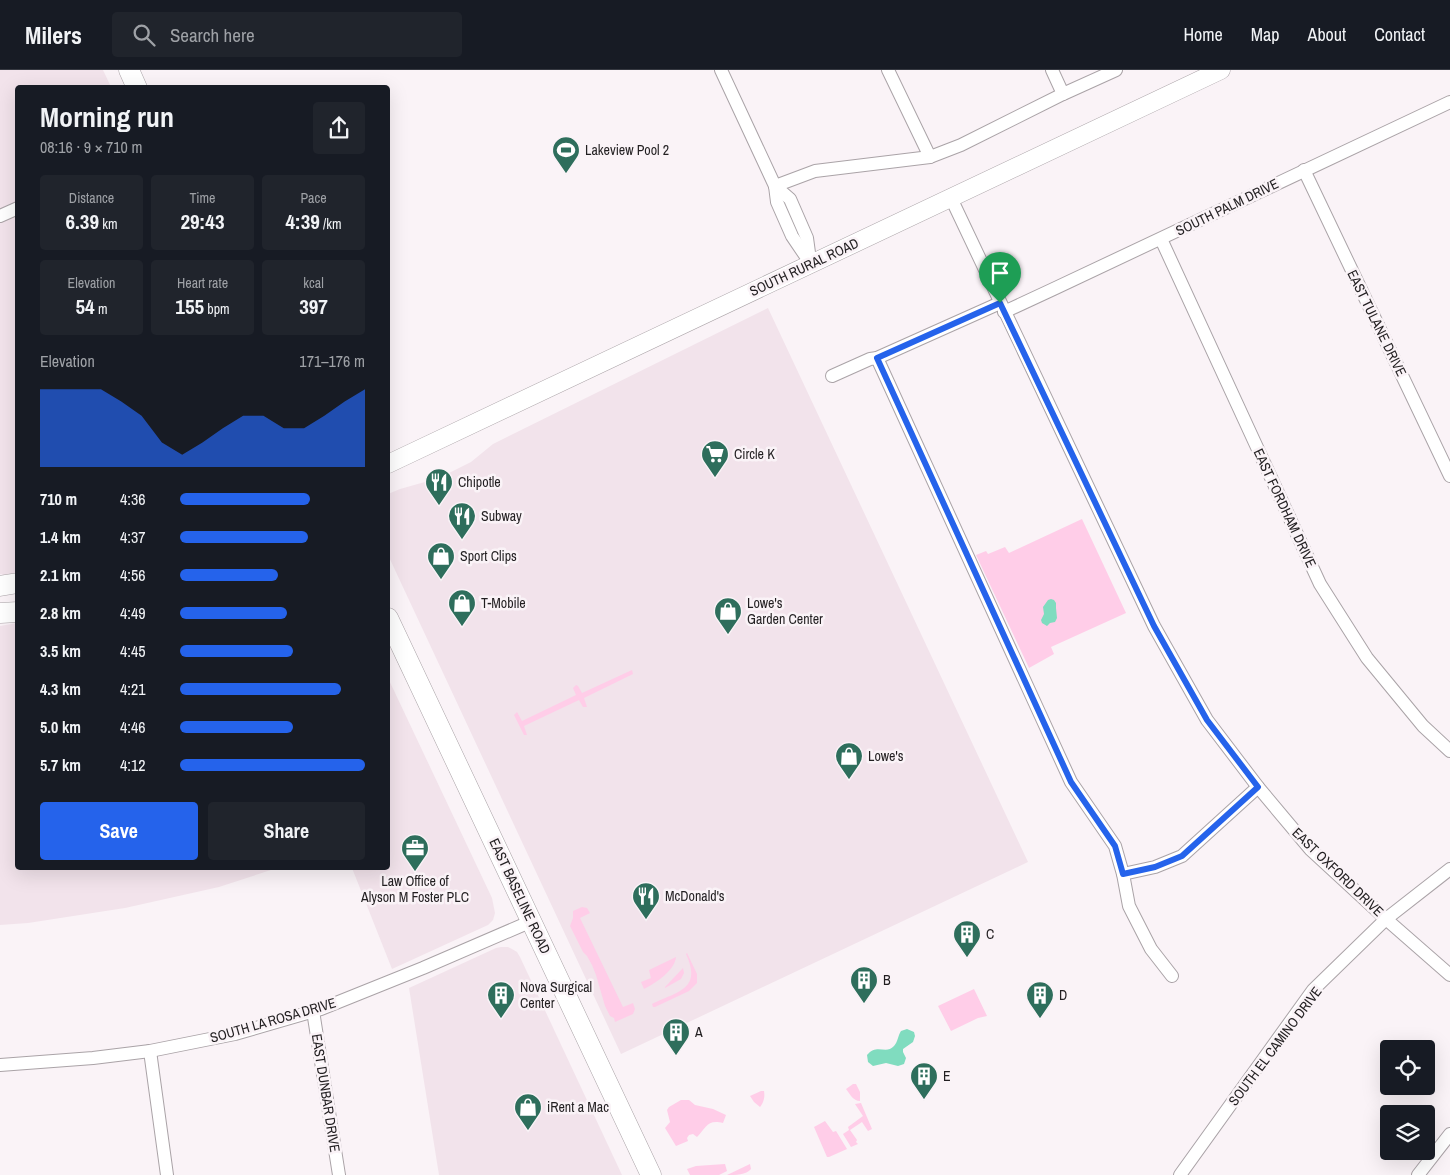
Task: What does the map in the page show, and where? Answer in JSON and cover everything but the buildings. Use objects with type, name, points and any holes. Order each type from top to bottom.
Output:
[{"type":"main road","points":[[129,70],[136,85]]},
{"type":"main road","name":"SOUTH RURAL ROAD","points":[[390,463],[1221,70]]},
{"type":"main road","points":[[0,586],[15,584]]},
{"type":"main road","points":[[0,613],[15,612]]},
{"type":"main road","name":"EAST BASELINE ROAD","points":[[390,622],[652,1175]]},
{"type":"street","points":[[721,70],[775,186],[777,202],[792,236],[811,264]]},
{"type":"street","points":[[888,70],[930,157]]},
{"type":"street","points":[[1052,70],[1063,94]]},
{"type":"street","points":[[775,186],[815,172],[930,157],[961,146],[1063,94],[1116,70]]},
{"type":"street","name":"SOUTH PALM DRIVE","points":[[832,376],[870,358],[877,358],[1002,307],[1161,239],[1450,102]]},
{"type":"street","name":"EAST TULANE DRIVE","points":[[1304,170],[1450,476]]},
{"type":"street","name":"EAST OXFORD DRIVE","points":[[951,198],[1154,626],[1207,720],[1258,787],[1310,849],[1386,920],[1450,975]]},
{"type":"street","points":[[0,216],[15,209]]},
{"type":"street","name":"EAST FORDHAM DRIVE","points":[[1161,239],[1320,584],[1367,658],[1423,726],[1450,751]]},
{"type":"street","points":[[877,358],[1071,782],[1115,846],[1129,906],[1151,949],[1172,976]]},
{"type":"street","points":[[1123,874],[1155,867],[1182,856],[1258,787]]},
{"type":"street","name":"SOUTH EL CAMINO DRIVE","points":[[1180,1175],[1313,990],[1386,920],[1450,869]]},
{"type":"street","name":"SOUTH LA ROSA DRIVE","points":[[0,1065],[92,1058],[150,1051],[235,1034],[313,1011],[422,968],[532,921]]},
{"type":"street","name":"EAST DUNBAR DRIVE","points":[[313,1011],[339,1175]]},
{"type":"street","points":[[150,1051],[167,1175]]},
{"type":"street","points":[[1418,1175],[1450,1134]]},
{"type":"shaded area","points":[[0,70],[103,70],[110,85],[15,85],[15,573],[0,574]]},
{"type":"shaded area","points":[[768,308],[1028,862],[621,1054],[390,559],[390,493],[439,478],[471,462],[493,444]]},
{"type":"shaded area","points":[[1082,519],[1126,613],[1051,647],[1054,654],[1029,668],[976,555],[986,551],[988,554],[1005,547],[1009,553]]},
{"type":"shaded area","points":[[1051,599],[1056,603],[1057,618],[1055,622],[1047,626],[1041,620],[1044,614],[1043,607]]},
{"type":"shaded area","points":[[15,623],[15,870],[271,870],[219,887],[125,908],[28,923],[0,925],[0,626]]},
{"type":"shaded area","points":[[632,670],[633,674],[584,698],[587,707],[583,707],[579,700],[524,726],[527,735],[524,735],[514,715],[517,712],[522,721],[576,695],[573,688],[576,685],[582,693]]},
{"type":"shaded area","points":[[390,682],[492,898],[495,913],[493,920],[488,925],[392,969],[353,870],[390,870]]},
{"type":"shaded area","points":[[582,907],[587,908],[590,913],[580,918],[623,1007],[633,1003],[635,1009],[633,1014],[615,1022],[605,1006],[592,965],[570,926],[573,911]]},
{"type":"shaded area","points":[[501,947],[512,949],[520,957],[622,1175],[439,1175],[409,988]]},
{"type":"shaded area","points":[[687,953],[697,974],[697,983],[689,991],[653,1007],[652,1004],[679,992],[689,982],[691,975]]},
{"type":"shaded area","points":[[676,957],[669,971],[644,989],[641,982],[651,978],[649,970]]},
{"type":"shaded area","points":[[683,968],[684,973],[681,979],[665,988],[665,987]]},
{"type":"shaded area","points":[[974,989],[987,1016],[978,1018],[951,1031],[938,1006]]},
{"type":"shaded area","points":[[907,1029],[914,1032],[915,1036],[913,1042],[903,1049],[906,1058],[904,1064],[898,1066],[886,1063],[873,1066],[868,1062],[867,1055],[878,1049],[888,1050],[895,1044],[901,1031]]},
{"type":"shaded area","points":[[856,1084],[860,1092],[860,1101],[854,1099],[846,1089]]},
{"type":"shaded area","points":[[764,1091],[764,1095],[760,1107],[750,1096]]},
{"type":"shaded area","points":[[681,1100],[689,1100],[695,1105],[713,1109],[726,1115],[723,1123],[710,1123],[697,1137],[693,1134],[689,1135],[688,1141],[676,1146],[665,1128],[670,1122],[667,1110]]},
{"type":"shaded area","points":[[861,1103],[872,1129],[868,1131],[862,1122],[850,1130],[858,1144],[851,1147],[843,1134],[849,1130],[848,1127],[863,1116],[855,1104]]},
{"type":"shaded area","points":[[825,1121],[833,1132],[836,1131],[847,1149],[829,1157],[827,1157],[814,1127]]},
{"type":"shaded area","points":[[725,1164],[727,1171],[719,1175],[690,1175],[687,1169],[696,1166]]},
{"type":"shaded area","points":[[750,1164],[751,1169],[746,1172],[737,1175],[727,1175]]},
{"type":"place","name":"Lakeview Pool 2","points":[[566,174]]},
{"type":"place","name":"Circle K","points":[[715,478]]},
{"type":"place","name":"Chipotle","points":[[439,506]]},
{"type":"place","name":"Subway","points":[[462,540]]},
{"type":"place","name":"Sport Clips","points":[[441,580]]},
{"type":"place","name":"T-Mobile","points":[[462,627]]},
{"type":"place","name":"Lowe's Garden Center","points":[[728,635]]},
{"type":"place","name":"Lowe's","points":[[849,780]]},
{"type":"place","name":"Law Office of Alyson M Foster PLC","points":[[415,872]]},
{"type":"place","name":"McDonald's","points":[[646,920]]},
{"type":"place","name":"C","points":[[967,958]]},
{"type":"place","name":"B","points":[[864,1004]]},
{"type":"place","name":"Nova Surgical Center","points":[[501,1019]]},
{"type":"place","name":"D","points":[[1040,1019]]},
{"type":"place","name":"A","points":[[676,1056]]},
{"type":"place","name":"E","points":[[924,1100]]},
{"type":"place","name":"iRent a Mac","points":[[528,1131]]},
{"type":"route","points":[[1000,303],[1154,626],[1207,720],[1258,787],[1182,856],[1155,867],[1123,874],[1115,846],[1071,782],[877,358],[1000,303]]}]
